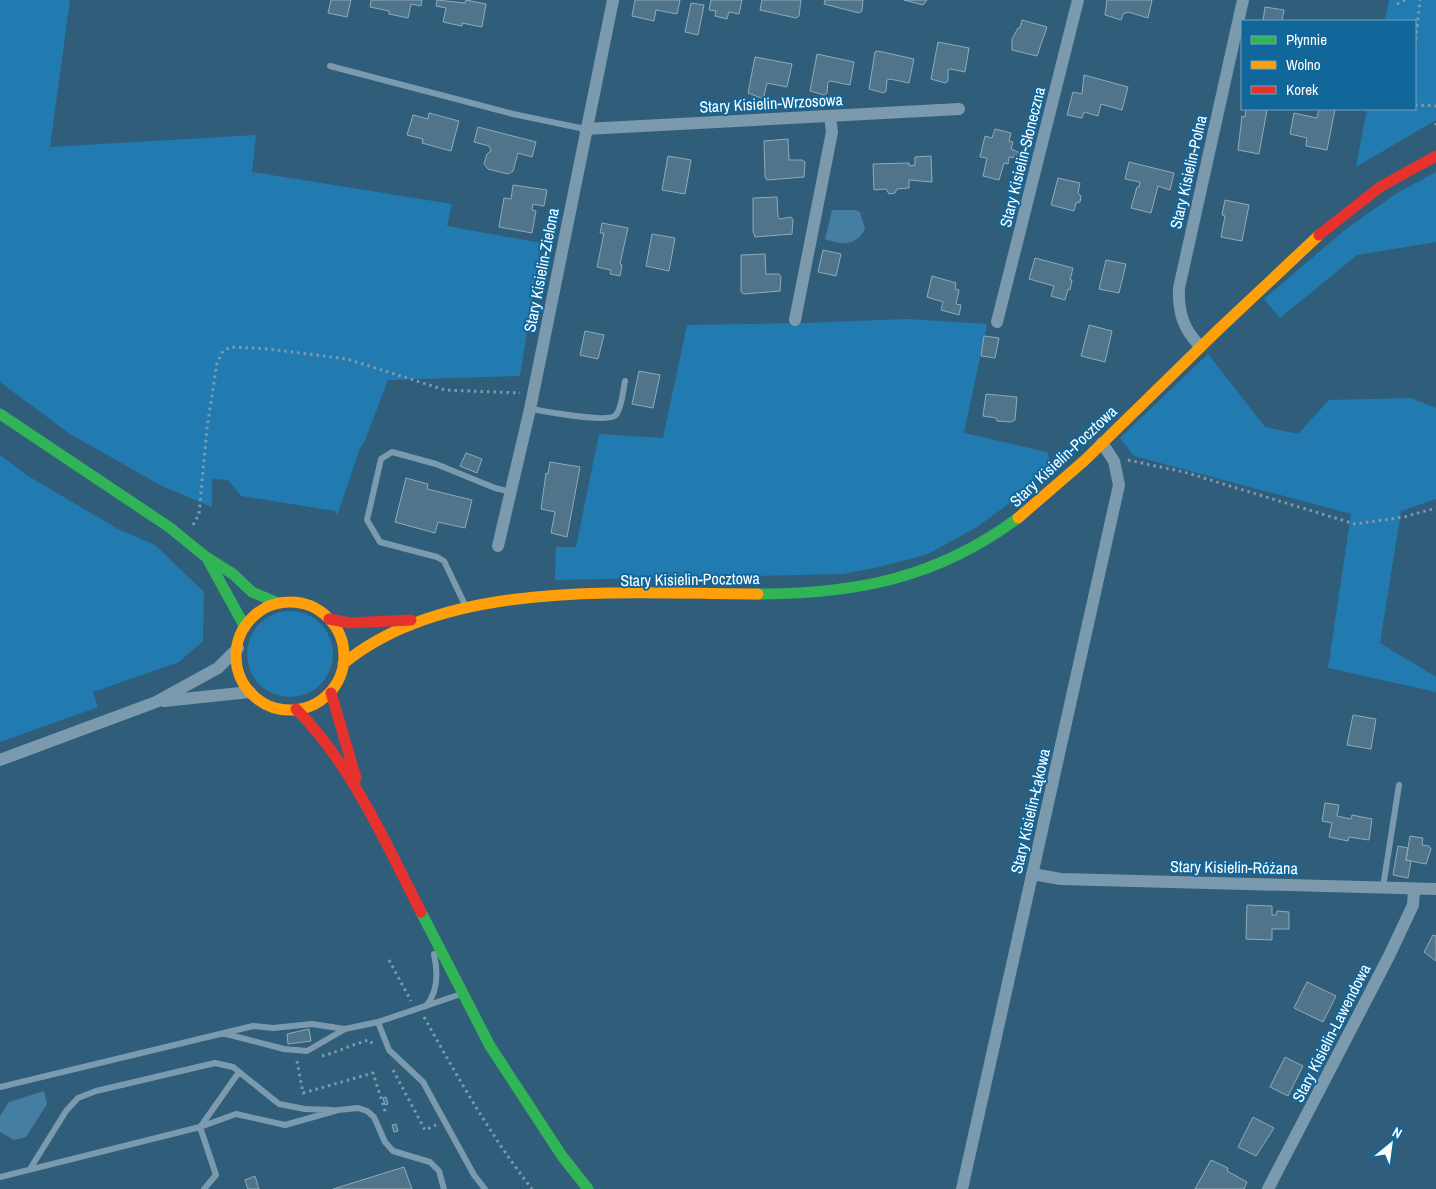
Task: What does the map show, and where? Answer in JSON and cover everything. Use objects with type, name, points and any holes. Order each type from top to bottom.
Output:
[{"type":"main road","name":"Stary Kisielin-Pocztowa","points":[[343,664],[366,646],[423,620],[466,608],[508,602],[586,596],[819,594],[885,583],[946,561],[986,541],[1021,517],[1057,487],[1200,346],[1323,230],[1380,187],[1436,156]]},
{"type":"main road","points":[[0,414],[184,538],[233,574],[252,592],[278,603]]},
{"type":"main road","points":[[206,556],[245,627]]},
{"type":"main road","points":[[294,602],[306,605],[328,619],[338,632],[344,648],[340,676],[331,692],[310,706],[296,709],[268,704],[250,692],[239,674],[236,659],[240,635],[257,613],[278,603],[294,602]]},
{"type":"main road","name":"Stary Kisielin-Pocztowa","points":[[328,619],[350,623],[423,620]]},
{"type":"main road","points":[[331,692],[362,798]]},
{"type":"main road","points":[[296,709],[315,728],[362,798],[490,1046],[562,1156],[588,1189]]},
{"type":"street","name":"Stary Kisielin-Zielona","points":[[498,546],[530,409],[585,130],[613,0]]},
{"type":"street","name":"Stary Kisielin-Słoneczna","points":[[997,322],[1078,0]]},
{"type":"street","name":"Stary Kisielin-Polna","points":[[1200,346],[1182,322],[1178,307],[1179,288],[1243,0]]},
{"type":"street","name":"Stary Kisielin-Wrzosowa","points":[[585,130],[958,109]]},
{"type":"street","points":[[795,320],[832,132],[830,116]]},
{"type":"street","name":"Stary Kisielin-Łąkowa","points":[[962,1189],[1119,485],[1114,461],[1102,443]]},
{"type":"street","points":[[0,760],[156,702],[218,668],[238,648]]},
{"type":"street","points":[[156,702],[211,694],[250,692]]},
{"type":"street","name":"Stary Kisielin-Różana","points":[[1032,874],[1061,879],[1436,890]]},
{"type":"street","name":"Stary Kisielin-Lawendowa","points":[[1268,1189],[1389,956],[1412,905],[1414,889]]},
{"type":"lane","points":[[330,66],[513,114],[585,130]]},
{"type":"lane","points":[[530,409],[597,418],[613,417],[618,413],[625,381]]},
{"type":"lane","points":[[466,608],[444,561],[437,557],[380,542],[367,520],[381,459],[392,452],[436,464],[511,492]]},
{"type":"lane","points":[[1383,887],[1399,784]]},
{"type":"lane","points":[[420,1009],[434,992],[436,982],[436,962],[429,928]]},
{"type":"lane","points":[[222,1033],[246,1037],[284,1049],[307,1050],[344,1029],[378,1022],[462,994]]},
{"type":"lane","points":[[378,1022],[389,1050],[423,1082],[474,1175],[485,1189]]},
{"type":"lane","points":[[0,1087],[253,1026],[274,1028],[312,1024],[344,1029]]},
{"type":"lane","points":[[30,1169],[66,1111],[78,1098],[96,1091],[215,1063],[233,1067],[259,1090],[279,1104],[304,1109],[338,1110],[358,1108],[367,1110],[374,1116],[385,1142],[393,1151],[430,1162],[439,1171],[444,1189]]},
{"type":"lane","points":[[200,1127],[239,1072]]},
{"type":"lane","points":[[0,1177],[200,1127],[236,1114],[285,1125],[338,1110]]},
{"type":"lane","points":[[200,1127],[216,1175],[204,1189]]},
{"type":"path","points":[[1397,4],[1406,0]]},
{"type":"path","points":[[1416,37],[1420,0]]},
{"type":"path","points":[[1416,105],[1436,106]]},
{"type":"path","points":[[184,538],[199,514],[207,428],[217,363],[223,351],[231,347],[269,349],[347,359],[445,390],[533,394]]},
{"type":"path","points":[[1114,461],[1133,460],[1184,472],[1354,524],[1404,517],[1436,508]]},
{"type":"path","points":[[389,960],[420,1009],[470,1098],[509,1160],[532,1189]]},
{"type":"path","points":[[317,1057],[341,1051],[369,1040],[377,1049]]},
{"type":"path","points":[[304,1058],[297,1058],[303,1093],[373,1073],[387,1117]]},
{"type":"path","points":[[387,1062],[425,1130],[436,1125],[440,1133]]},
{"type":"shaded area","points":[[0,0],[70,0],[50,147],[256,135],[252,172],[452,204],[447,226],[541,243],[520,376],[388,380],[364,443],[360,448],[337,516],[335,511],[241,496],[228,480],[212,479],[212,507],[162,486],[70,434],[0,382]]},
{"type":"shaded area","points":[[1389,0],[1436,0],[1436,120],[1356,167],[1367,110],[1416,110],[1416,20],[1385,20]]},
{"type":"shaded area","points":[[1436,172],[1436,242],[1357,255],[1280,318],[1264,299],[1346,229],[1394,195]]},
{"type":"shaded area","points":[[832,210],[855,210],[860,212],[865,229],[857,239],[852,242],[842,243],[825,239]]},
{"type":"shaded area","points":[[907,319],[987,324],[964,433],[1047,452],[1051,465],[1014,500],[977,527],[928,554],[843,574],[555,580],[556,547],[576,547],[599,434],[663,438],[687,325]]},
{"type":"shaded area","points":[[1208,354],[1265,427],[1298,434],[1329,400],[1411,398],[1436,408],[1436,499],[1401,511],[1380,643],[1436,677],[1436,692],[1328,668],[1351,514],[1134,456],[1120,438]]},
{"type":"shaded area","points":[[0,455],[28,476],[118,529],[155,545],[204,592],[203,641],[179,662],[93,692],[98,707],[0,742]]},
{"type":"shaded area","points":[[290,611],[306,615],[320,624],[329,638],[333,654],[329,670],[320,684],[306,693],[290,697],[274,693],[260,684],[251,670],[247,654],[251,638],[260,624],[274,615]]},
{"type":"shaded area","points":[[44,1091],[47,1104],[26,1137],[14,1140],[0,1132],[0,1116],[9,1102]]},
{"type":"building","points":[[331,0],[351,0],[347,17],[328,13]]},
{"type":"building","points":[[371,0],[422,0],[421,6],[411,4],[408,18],[370,7]]},
{"type":"building","points":[[437,0],[465,3],[466,0],[486,4],[482,27],[462,23],[462,26],[443,22],[446,8],[436,6]]},
{"type":"building","points":[[635,0],[680,0],[677,14],[656,10],[654,21],[632,16]]},
{"type":"building","points":[[711,0],[742,0],[739,14],[729,12],[727,19],[715,16],[716,11],[709,10]]},
{"type":"building","points":[[762,0],[801,0],[799,16],[796,18],[760,10]]},
{"type":"building","points":[[825,0],[863,0],[862,11],[859,13],[824,4]]},
{"type":"building","points":[[904,0],[927,0],[923,5]]},
{"type":"building","points":[[1107,0],[1152,0],[1148,18],[1128,12],[1123,14],[1121,20],[1105,15]]},
{"type":"building","points":[[691,3],[704,5],[698,35],[685,32]]},
{"type":"building","points":[[1265,7],[1284,10],[1282,20],[1263,20]]},
{"type":"building","points":[[1022,20],[1047,27],[1037,56],[1012,50],[1012,39],[1018,28],[1020,28]]},
{"type":"building","points":[[938,42],[969,48],[965,72],[948,70],[948,81],[945,83],[931,79]]},
{"type":"building","points":[[878,51],[914,59],[909,83],[890,79],[887,80],[884,93],[869,89],[875,52]]},
{"type":"building","points":[[817,54],[854,62],[850,85],[830,81],[828,82],[827,93],[824,95],[810,91]]},
{"type":"building","points":[[755,57],[792,64],[787,87],[767,83],[764,96],[761,98],[748,93]]},
{"type":"building","points":[[1084,75],[1128,87],[1122,110],[1101,104],[1098,116],[1084,112],[1082,118],[1067,115],[1073,92],[1082,94]]},
{"type":"building","points":[[1246,110],[1267,110],[1259,154],[1238,150],[1242,116],[1245,117]]},
{"type":"building","points":[[1319,110],[1335,110],[1327,150],[1306,146],[1307,138],[1290,134],[1294,113],[1317,118]]},
{"type":"building","points":[[429,113],[459,121],[451,151],[422,143],[423,139],[407,135],[413,115],[428,119]]},
{"type":"building","points":[[478,127],[536,142],[532,157],[518,153],[513,171],[508,174],[488,169],[484,164],[487,154],[491,151],[489,146],[474,142]]},
{"type":"building","points":[[995,129],[1011,133],[1009,141],[1013,142],[1011,149],[1020,153],[1018,158],[1009,157],[1008,164],[1004,163],[999,180],[983,176],[987,158],[980,157],[985,136],[992,138]]},
{"type":"building","points":[[788,139],[789,160],[802,160],[805,162],[804,177],[767,180],[765,177],[764,141]]},
{"type":"building","points":[[668,156],[691,160],[685,194],[662,190]]},
{"type":"building","points":[[931,156],[932,182],[909,180],[909,188],[897,189],[895,193],[889,194],[886,189],[874,190],[873,164],[909,163],[909,166],[915,165],[915,157]]},
{"type":"building","points":[[1129,162],[1174,173],[1170,190],[1158,186],[1151,213],[1131,208],[1140,182],[1125,179]]},
{"type":"building","points":[[1058,178],[1080,183],[1078,193],[1081,196],[1080,202],[1076,203],[1074,211],[1051,205]]},
{"type":"building","points":[[513,185],[547,190],[544,206],[533,204],[532,210],[536,211],[532,233],[499,227],[504,198],[511,199]]},
{"type":"building","points":[[777,197],[778,217],[780,219],[791,217],[793,220],[792,234],[755,237],[753,231],[753,198]]},
{"type":"building","points":[[1225,200],[1249,205],[1242,241],[1221,237],[1225,216],[1222,215]]},
{"type":"building","points":[[602,223],[628,228],[620,264],[622,265],[620,276],[610,274],[611,270],[597,267],[604,233],[600,233]]},
{"type":"building","points":[[652,234],[675,238],[669,271],[646,266]]},
{"type":"building","points":[[823,250],[841,254],[836,276],[818,272]]},
{"type":"building","points":[[765,254],[766,274],[779,274],[781,277],[780,291],[744,294],[741,292],[741,255]]},
{"type":"building","points":[[1035,258],[1073,268],[1070,290],[1068,289],[1065,300],[1051,296],[1054,286],[1029,279]]},
{"type":"building","points":[[1106,260],[1126,264],[1119,293],[1099,289]]},
{"type":"building","points":[[932,276],[956,283],[955,289],[959,290],[956,304],[961,305],[959,315],[941,310],[943,302],[927,297]]},
{"type":"building","points":[[1089,325],[1112,331],[1105,362],[1081,356]]},
{"type":"building","points":[[585,331],[604,335],[598,359],[580,355]]},
{"type":"building","points":[[984,336],[999,338],[995,358],[981,356]]},
{"type":"building","points":[[639,371],[660,375],[653,408],[632,404]]},
{"type":"building","points":[[986,394],[1017,397],[1015,420],[1011,422],[997,421],[996,418],[983,416]]},
{"type":"building","points":[[466,453],[482,459],[477,473],[460,466]]},
{"type":"building","points":[[550,462],[580,467],[567,537],[551,533],[555,512],[541,509],[546,473],[548,474]]},
{"type":"building","points":[[406,478],[428,484],[427,489],[472,500],[465,528],[438,522],[435,533],[395,522]]},
{"type":"building","points":[[1353,715],[1376,719],[1371,749],[1347,745]]},
{"type":"building","points":[[1325,803],[1339,805],[1337,816],[1351,819],[1352,815],[1372,819],[1369,840],[1349,837],[1348,841],[1329,837],[1332,823],[1322,821]]},
{"type":"building","points":[[1410,836],[1423,838],[1422,845],[1429,846],[1431,849],[1426,864],[1406,860]]},
{"type":"building","points":[[1398,846],[1408,848],[1406,860],[1411,861],[1408,878],[1393,875]]},
{"type":"building","points":[[1247,905],[1272,906],[1272,915],[1276,915],[1277,911],[1289,912],[1289,929],[1272,929],[1272,940],[1246,939]]},
{"type":"building","points":[[1433,935],[1436,936],[1436,961],[1424,952]]},
{"type":"building","points":[[1307,982],[1336,996],[1323,1022],[1294,1008]]},
{"type":"building","points":[[309,1029],[311,1041],[288,1044],[287,1034]]},
{"type":"building","points":[[1285,1057],[1303,1066],[1288,1096],[1270,1087]]},
{"type":"building","points":[[386,1097],[388,1104],[385,1105],[383,1098]]},
{"type":"building","points":[[1253,1117],[1274,1128],[1256,1156],[1238,1147]]},
{"type":"building","points":[[396,1124],[398,1131],[394,1132],[392,1125]]},
{"type":"building","points":[[1211,1160],[1228,1168],[1227,1171],[1247,1182],[1244,1189],[1195,1189]]},
{"type":"building","points":[[404,1167],[412,1189],[333,1189]]},
{"type":"building","points":[[255,1176],[259,1189],[248,1189],[245,1180]]},
{"type":"traffic: fast","points":[[0,414],[169,527],[206,557],[233,574],[252,592],[278,603]]},
{"type":"traffic: fast","points":[[758,594],[829,591],[895,578],[957,555],[988,538],[1018,518]]},
{"type":"traffic: fast","points":[[208,560],[245,627]]},
{"type":"traffic: fast","points":[[421,912],[490,1046],[562,1156],[588,1189]]},
{"type":"traffic: slow","points":[[1018,518],[1084,461],[1218,330],[1319,235]]},
{"type":"traffic: slow","points":[[343,664],[385,636],[434,616],[486,604],[542,596],[598,593],[758,594]]},
{"type":"traffic: slow","points":[[290,602],[300,603],[320,611],[328,618],[335,626],[343,646],[344,656],[343,666],[335,686],[328,694],[320,701],[300,709],[290,710],[280,709],[260,701],[252,694],[245,686],[237,666],[236,656],[237,646],[245,626],[252,618],[260,611],[280,603],[290,602]]},
{"type":"traffic: jam","points":[[1319,235],[1380,187],[1436,156]]},
{"type":"traffic: jam","points":[[329,619],[350,623],[411,620]]},
{"type":"traffic: jam","points":[[331,693],[356,778]]},
{"type":"traffic: jam","points":[[296,709],[316,731],[351,779],[421,912]]}]
